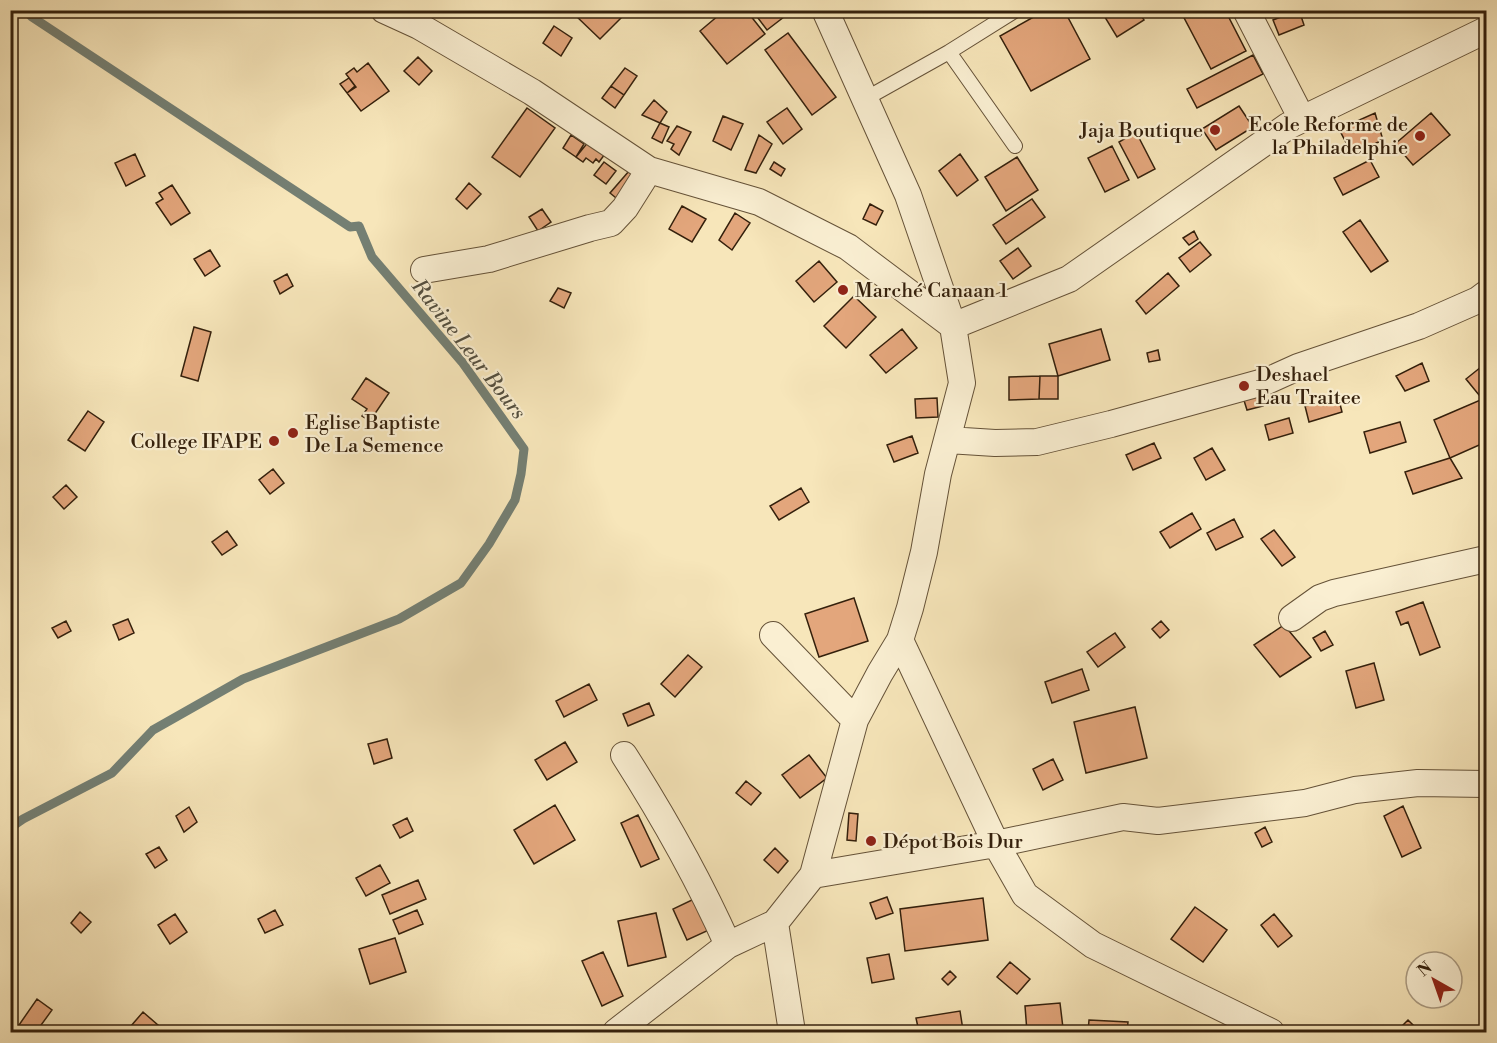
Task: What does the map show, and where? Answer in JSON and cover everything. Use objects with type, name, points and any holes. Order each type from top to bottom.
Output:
[{"type":"street","points":[[384,10],[417,16],[649,170],[759,202],[848,247],[952,326]]},
{"type":"street","points":[[616,1032],[728,945],[775,923],[813,875],[855,720],[900,640],[918,580],[938,474],[962,383],[952,326],[908,195],[825,10]]},
{"type":"street","points":[[1246,10],[1302,119]]},
{"type":"street","points":[[952,326],[1069,279],[1288,126],[1486,30]]},
{"type":"street","points":[[424,270],[489,259],[611,223],[625,208],[649,170]]},
{"type":"street","points":[[948,440],[994,443],[1037,442],[1111,424],[1267,381],[1298,367],[1419,326],[1484,301]]},
{"type":"street","points":[[1292,618],[1320,598],[1335,593],[1486,560]]},
{"type":"street","points":[[773,635],[855,720]]},
{"type":"street","points":[[900,640],[996,844],[1025,895],[1093,945],[1271,1032]]},
{"type":"street","points":[[624,756],[645,788],[704,894],[728,945]]},
{"type":"street","points":[[813,875],[996,844],[1123,818],[1158,821],[1305,803],[1355,790],[1418,783],[1486,784]]},
{"type":"street","points":[[775,923],[792,1032]]},
{"type":"lane","points":[[865,99],[949,52],[1016,10]]},
{"type":"lane","points":[[949,52],[1016,146]]},
{"type":"building","points":[[580,10],[616,10],[622,17],[600,39],[575,15]]},
{"type":"building","points":[[725,10],[746,10],[765,34],[727,64],[700,31]]},
{"type":"building","points":[[752,10],[793,10],[767,30]]},
{"type":"building","points":[[1046,10],[1064,10],[1090,59],[1031,91],[1000,36]]},
{"type":"building","points":[[1109,10],[1138,10],[1144,20],[1117,37],[1103,14]]},
{"type":"building","points":[[1185,10],[1225,10],[1246,51],[1211,69],[1181,12]]},
{"type":"building","points":[[1299,10],[1304,25],[1279,35],[1273,20]]},
{"type":"building","points":[[554,26],[572,38],[561,56],[543,43]]},
{"type":"building","points":[[788,33],[836,97],[812,115],[765,50]]},
{"type":"building","points":[[1253,55],[1263,74],[1197,108],[1187,89]]},
{"type":"building","points":[[418,57],[432,71],[419,85],[404,71]]},
{"type":"building","points":[[368,63],[389,91],[361,111],[347,93],[356,87],[346,74],[354,68],[357,72]]},
{"type":"building","points":[[625,68],[637,76],[624,95],[611,86]]},
{"type":"building","points":[[349,78],[355,86],[347,93],[340,84]]},
{"type":"building","points":[[611,86],[624,95],[615,108],[602,98]]},
{"type":"building","points":[[654,100],[667,112],[660,123],[642,115]]},
{"type":"building","points":[[1239,106],[1253,127],[1216,150],[1202,129]]},
{"type":"building","points":[[527,108],[555,128],[520,177],[492,157]]},
{"type":"building","points":[[787,108],[802,129],[783,144],[767,122]]},
{"type":"building","points":[[1375,113],[1383,140],[1352,154],[1339,129]]},
{"type":"building","points":[[1431,113],[1450,135],[1413,165],[1395,144]]},
{"type":"building","points":[[723,116],[743,124],[731,150],[713,141]]},
{"type":"building","points":[[660,123],[669,127],[662,143],[652,138]]},
{"type":"building","points":[[677,126],[691,132],[679,155],[671,149],[674,144],[667,141]]},
{"type":"building","points":[[1136,132],[1155,169],[1138,178],[1119,142]]},
{"type":"building","points":[[571,135],[584,144],[576,157],[563,148]]},
{"type":"building","points":[[759,135],[772,144],[756,173],[745,170]]},
{"type":"building","points":[[589,141],[605,154],[599,162],[596,159],[593,163],[586,158],[583,162],[576,157]]},
{"type":"building","points":[[1112,146],[1129,180],[1105,192],[1088,158]]},
{"type":"building","points":[[135,154],[145,176],[126,186],[115,163]]},
{"type":"building","points":[[960,154],[978,180],[957,196],[939,171]]},
{"type":"building","points":[[1017,157],[1038,190],[1006,211],[985,177]]},
{"type":"building","points":[[1370,160],[1379,177],[1343,195],[1334,178]]},
{"type":"building","points":[[604,162],[616,171],[606,184],[594,175]]},
{"type":"building","points":[[774,162],[785,169],[781,176],[770,169]]},
{"type":"building","points":[[629,171],[640,180],[621,202],[610,193]]},
{"type":"building","points":[[469,183],[481,194],[467,209],[456,199]]},
{"type":"building","points":[[172,185],[190,213],[171,225],[156,203],[163,199],[159,193]]},
{"type":"building","points":[[1032,199],[1045,217],[1006,244],[993,225]]},
{"type":"building","points":[[870,204],[883,211],[876,225],[863,219]]},
{"type":"building","points":[[682,206],[706,219],[692,242],[669,229]]},
{"type":"building","points":[[542,209],[551,222],[538,231],[529,217]]},
{"type":"building","points":[[735,213],[750,223],[732,250],[719,240]]},
{"type":"building","points":[[1360,220],[1388,261],[1371,272],[1343,232]]},
{"type":"building","points":[[1194,231],[1198,239],[1189,245],[1183,238]]},
{"type":"building","points":[[1200,242],[1211,255],[1190,272],[1179,258]]},
{"type":"building","points":[[1018,248],[1031,266],[1013,279],[1000,261]]},
{"type":"building","points":[[210,250],[220,266],[205,276],[194,259]]},
{"type":"building","points":[[819,261],[837,282],[814,302],[796,281]]},
{"type":"building","points":[[1168,273],[1179,286],[1146,314],[1136,301]]},
{"type":"building","points":[[287,274],[293,286],[280,294],[274,281]]},
{"type":"building","points":[[558,288],[571,293],[564,308],[550,301]]},
{"type":"building","points":[[854,296],[876,317],[846,348],[824,326]]},
{"type":"building","points":[[194,327],[211,332],[198,381],[181,376]]},
{"type":"building","points":[[902,329],[917,348],[886,373],[870,355]]},
{"type":"building","points":[[1101,329],[1110,360],[1058,376],[1049,344]]},
{"type":"building","points":[[1158,350],[1160,360],[1149,362],[1147,353]]},
{"type":"building","points":[[1422,363],[1429,381],[1405,391],[1396,376]]},
{"type":"building","points":[[1481,367],[1486,374],[1486,389],[1479,395],[1466,379]]},
{"type":"building","points":[[1040,376],[1058,376],[1058,399],[1039,399]]},
{"type":"building","points":[[1040,376],[1039,399],[1009,400],[1009,377]]},
{"type":"building","points":[[366,378],[389,393],[370,421],[362,416],[367,409],[352,399]]},
{"type":"building","points":[[1258,389],[1263,406],[1247,410],[1242,394]]},
{"type":"building","points":[[1338,396],[1342,412],[1309,422],[1305,406]]},
{"type":"building","points":[[937,398],[938,417],[916,418],[915,399]]},
{"type":"building","points":[[1485,398],[1486,442],[1450,458],[1434,420]]},
{"type":"building","points":[[88,411],[104,422],[85,451],[68,440]]},
{"type":"building","points":[[1289,418],[1293,433],[1269,440],[1265,425]]},
{"type":"building","points":[[1400,422],[1406,442],[1370,453],[1364,432]]},
{"type":"building","points":[[912,436],[918,453],[894,462],[887,445]]},
{"type":"building","points":[[1154,443],[1161,458],[1133,470],[1126,455]]},
{"type":"building","points":[[1212,448],[1225,470],[1206,480],[1194,458]]},
{"type":"building","points":[[1450,458],[1462,478],[1413,494],[1405,472]]},
{"type":"building","points":[[273,469],[284,483],[270,494],[259,480]]},
{"type":"building","points":[[66,485],[77,497],[64,509],[53,497]]},
{"type":"building","points":[[801,488],[809,502],[779,520],[770,506]]},
{"type":"building","points":[[1192,513],[1201,529],[1170,548],[1160,532]]},
{"type":"building","points":[[1234,519],[1243,537],[1216,550],[1207,533]]},
{"type":"building","points":[[1274,530],[1295,557],[1282,566],[1261,539]]},
{"type":"building","points":[[227,531],[237,545],[222,555],[212,542]]},
{"type":"building","points":[[854,598],[868,641],[819,657],[805,614]]},
{"type":"building","points":[[1423,602],[1440,647],[1420,655],[1408,622],[1401,625],[1396,612]]},
{"type":"building","points":[[128,619],[134,633],[119,640],[113,625]]},
{"type":"building","points":[[66,621],[71,631],[58,638],[52,628]]},
{"type":"building","points":[[1161,621],[1169,630],[1160,638],[1152,629]]},
{"type":"building","points":[[1284,625],[1311,657],[1280,677],[1254,645]]},
{"type":"building","points":[[1325,631],[1333,645],[1321,651],[1313,638]]},
{"type":"building","points":[[1115,633],[1125,647],[1098,667],[1087,652]]},
{"type":"building","points":[[688,655],[702,667],[675,697],[661,684]]},
{"type":"building","points":[[1374,663],[1384,700],[1356,708],[1346,671]]},
{"type":"building","points":[[1082,669],[1089,690],[1052,703],[1045,682]]},
{"type":"building","points":[[589,684],[597,700],[564,717],[556,701]]},
{"type":"building","points":[[649,703],[654,715],[628,726],[623,714]]},
{"type":"building","points":[[1135,707],[1147,758],[1086,773],[1074,722]]},
{"type":"building","points":[[387,739],[392,758],[374,764],[368,744]]},
{"type":"building","points":[[565,742],[577,762],[547,780],[535,760]]},
{"type":"building","points":[[809,755],[827,778],[800,798],[782,775]]},
{"type":"building","points":[[1053,759],[1063,780],[1043,790],[1033,769]]},
{"type":"building","points":[[746,781],[761,793],[751,805],[736,793]]},
{"type":"building","points":[[555,805],[575,840],[534,864],[514,830]]},
{"type":"building","points":[[1403,806],[1421,848],[1402,857],[1384,816]]},
{"type":"building","points":[[189,807],[197,822],[184,832],[176,816]]},
{"type":"building","points":[[849,813],[858,814],[856,841],[847,840]]},
{"type":"building","points":[[638,815],[659,859],[641,867],[621,823]]},
{"type":"building","points":[[407,818],[413,831],[400,838],[393,825]]},
{"type":"building","points":[[1265,827],[1272,842],[1262,847],[1255,833]]},
{"type":"building","points":[[159,847],[167,860],[155,868],[146,854]]},
{"type":"building","points":[[775,848],[788,861],[778,873],[764,860]]},
{"type":"building","points":[[380,865],[390,883],[366,896],[356,878]]},
{"type":"building","points":[[418,880],[426,899],[390,914],[382,895]]},
{"type":"building","points":[[887,897],[893,913],[876,919],[870,903]]},
{"type":"building","points":[[983,898],[988,940],[905,951],[900,909]]},
{"type":"building","points":[[694,899],[709,930],[687,940],[673,909]]},
{"type":"building","points":[[1195,907],[1227,930],[1203,962],[1171,939]]},
{"type":"building","points":[[275,910],[283,925],[265,933],[258,919]]},
{"type":"building","points":[[417,910],[423,924],[399,934],[393,920]]},
{"type":"building","points":[[80,912],[91,922],[81,933],[71,923]]},
{"type":"building","points":[[656,913],[666,957],[628,966],[618,921]]},
{"type":"building","points":[[175,914],[187,932],[170,944],[158,925]]},
{"type":"building","points":[[1274,914],[1292,936],[1278,947],[1261,925]]},
{"type":"building","points":[[395,938],[406,972],[370,984],[359,949]]},
{"type":"building","points":[[603,952],[623,996],[602,1006],[582,961]]},
{"type":"building","points":[[889,954],[894,979],[872,983],[867,958]]},
{"type":"building","points":[[1010,962],[1030,979],[1017,994],[997,977]]},
{"type":"building","points":[[950,971],[956,977],[948,985],[942,979]]},
{"type":"building","points":[[37,999],[52,1010],[36,1032],[30,1032],[19,1025]]},
{"type":"building","points":[[1060,1003],[1063,1028],[1027,1032],[1025,1006]]},
{"type":"building","points":[[960,1011],[963,1030],[919,1032],[916,1018]]},
{"type":"building","points":[[143,1012],[166,1032],[139,1032],[131,1026]]},
{"type":"building","points":[[1089,1020],[1128,1022],[1127,1032],[1088,1032]]},
{"type":"building","points":[[1408,1020],[1416,1028],[1411,1032],[1400,1032],[1398,1030]]},
{"type":"waterway","name":"Ravine Leur Bours","points":[[10,828],[112,773],[153,730],[243,679],[399,619],[461,583],[489,544],[515,500],[524,449],[462,362],[372,257],[359,226],[350,227],[32,17],[25,10]]},
{"type":"place","name":"Jaja Boutique","points":[[1215,130]]},
{"type":"place","name":"Ecole Reforme de la Philadelphie","points":[[1420,136]]},
{"type":"place","name":"Marché Canaan 1","points":[[843,290]]},
{"type":"place","name":"Deshael Eau Traitee","points":[[1244,386]]},
{"type":"place","name":"Eglise Baptiste De La Semence","points":[[293,433]]},
{"type":"place","name":"College IFAPE","points":[[274,441]]},
{"type":"place","name":"Dépot Bois Dur","points":[[871,841]]}]
